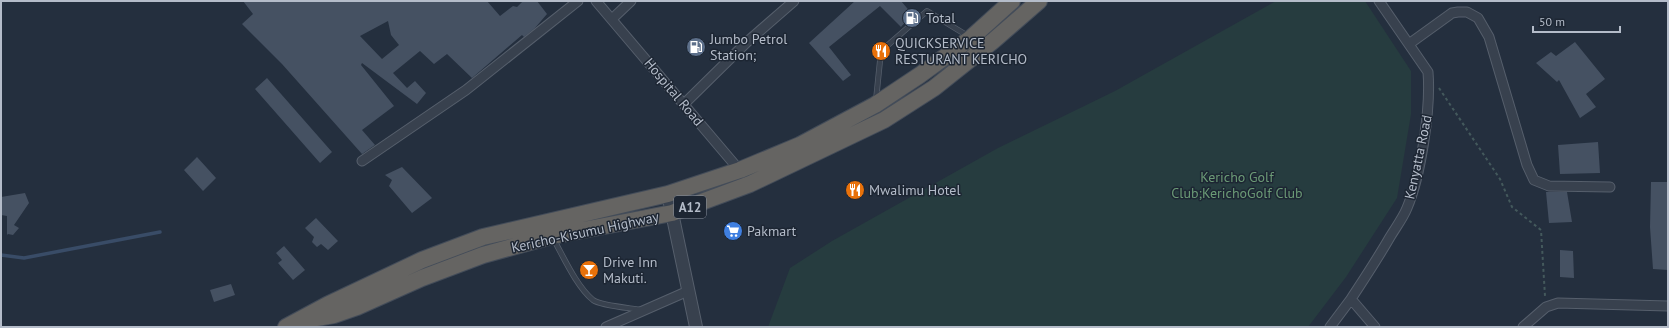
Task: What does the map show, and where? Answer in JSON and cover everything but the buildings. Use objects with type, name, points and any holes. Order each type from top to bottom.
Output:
[{"type":"highway","name":"Kericho-Kisumu Highway","points":[[292,324],[327,305],[422,260],[483,237],[668,194],[740,170],[800,145],[875,105],[971,38],[1012,1]]},
{"type":"highway","name":"Kericho-Kisumu Highway","points":[[292,324],[334,315],[357,307],[422,278],[483,255],[552,236],[672,213],[750,184],[884,120],[934,88],[993,41],[1039,1]]},
{"type":"street","points":[[362,161],[466,90],[578,1]]},
{"type":"street","name":"Hospital Road","points":[[596,1],[740,170],[750,184]]},
{"type":"street","points":[[612,19],[631,1]]},
{"type":"street","points":[[684,104],[747,42],[794,1]]},
{"type":"street","points":[[1379,1],[1428,72]]},
{"type":"street","points":[[1409,44],[1452,13],[1468,12],[1478,18],[1489,36],[1527,165],[1534,180],[1549,186],[1610,187]]},
{"type":"street","name":"Kenyatta Road","points":[[1330,327],[1351,299],[1375,262],[1409,202],[1420,157],[1428,113],[1428,72]]},
{"type":"street","points":[[668,194],[696,327]]},
{"type":"street","points":[[606,327],[688,291]]},
{"type":"street","points":[[1351,299],[1375,327]]},
{"type":"street","points":[[1523,327],[1546,307],[1558,303],[1668,306]]},
{"type":"lane","points":[[875,105],[881,51],[927,11],[971,38]]},
{"type":"lane","points":[[552,236],[579,282],[594,301],[645,310]]},
{"type":"path","points":[[1428,72],[1500,179],[1512,207],[1542,230],[1546,307]]},
{"type":"green space","name":"Kericho Golf Club;KerichoGolf Club","points":[[1276,1],[1365,1],[1411,71],[1411,114],[1397,198],[1346,277],[1308,327],[768,327],[790,268],[832,241],[998,148],[1115,91]]},
{"type":"waterway","points":[[1,255],[24,258],[160,232]]},
{"type":"place","name":"Total","points":[[912,18]]},
{"type":"place","name":"Jumbo Petrol Station;","points":[[696,47]]},
{"type":"place","name":"QUICKSERVICE RESTURANT KERICHO","points":[[881,51]]},
{"type":"place","name":"Mwalimu Hotel","points":[[855,190]]},
{"type":"place","name":"Pakmart","points":[[733,231]]},
{"type":"place","name":"Drive Inn Makuti.","points":[[589,270]]}]
